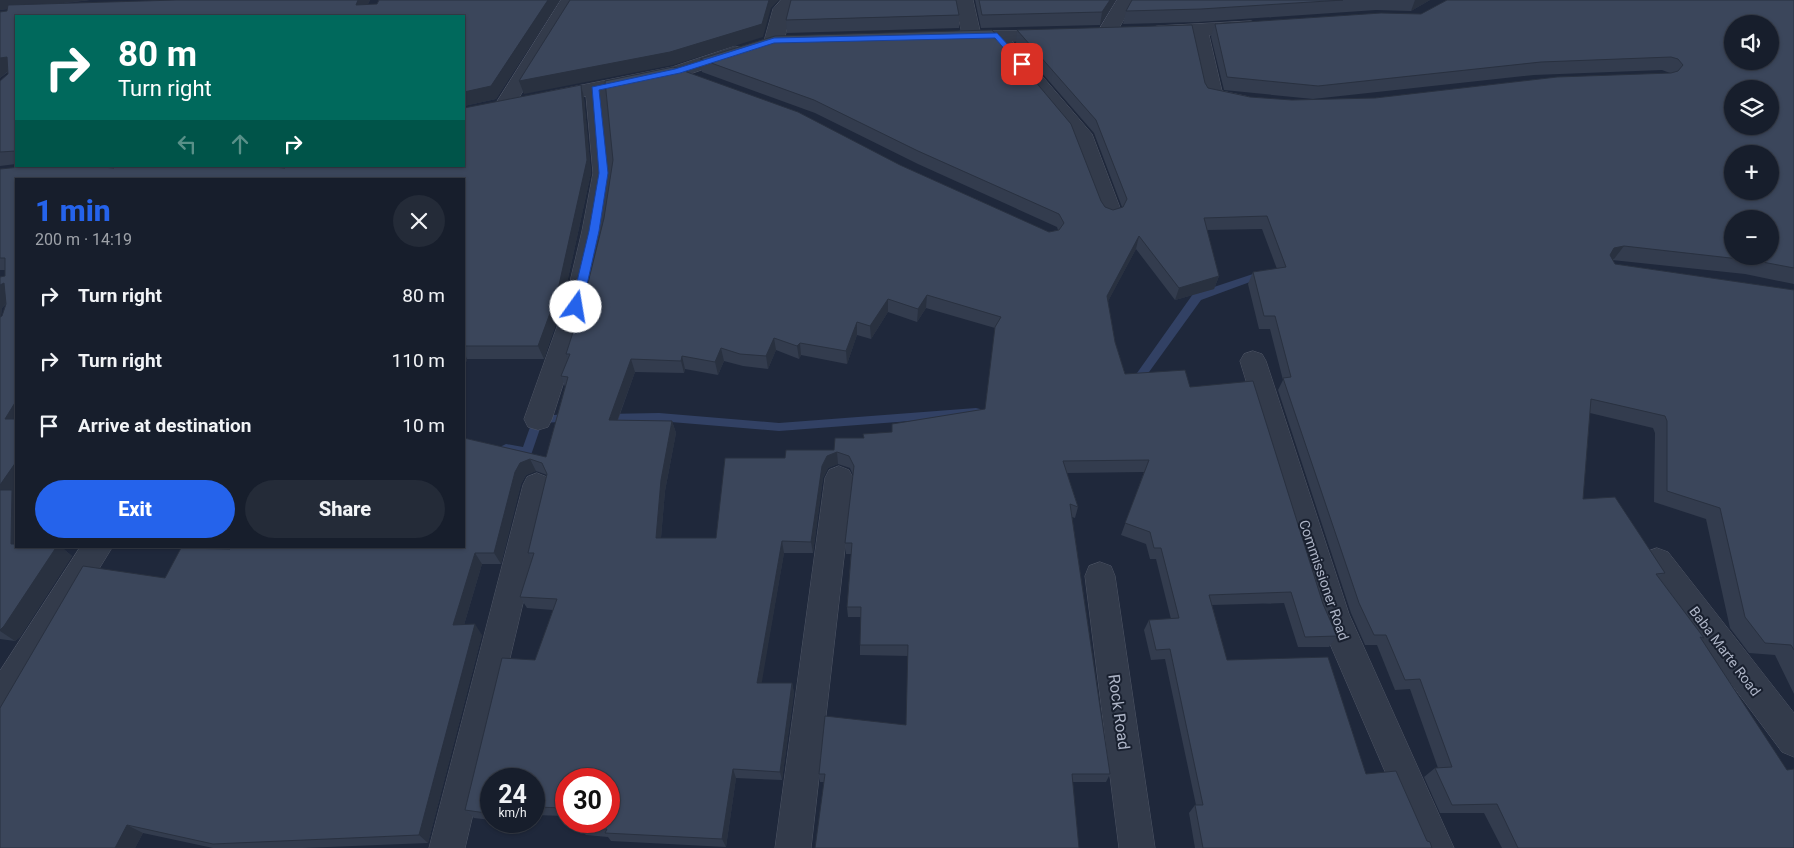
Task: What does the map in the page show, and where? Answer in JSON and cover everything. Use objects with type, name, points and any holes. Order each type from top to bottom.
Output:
[{"type":"street","points":[[570,0],[497,107],[677,72],[774,41],[794,40]]},
{"type":"street","points":[[774,41],[782,9],[792,0]]},
{"type":"street","points":[[964,0],[972,37]]},
{"type":"street","points":[[1105,33],[1126,0]]},
{"type":"street","points":[[942,38],[1267,26]]},
{"type":"street","points":[[1198,30],[1214,96],[1264,103]]},
{"type":"street","points":[[997,36],[1080,134],[1111,213]]},
{"type":"street","points":[[677,72],[704,82]]},
{"type":"street","points":[[538,419],[576,307],[594,231],[604,173],[594,89]]},
{"type":"street","name":"Commissioner Road","points":[[1253,361],[1333,614],[1436,848]]},
{"type":"street","points":[[793,848],[839,478]]},
{"type":"street","points":[[447,848],[537,485]]},
{"type":"street","points":[[0,700],[97,548]]},
{"type":"street","name":"Baba Marte Road","points":[[1657,561],[1794,740]]},
{"type":"street","name":"Rock Road","points":[[1100,576],[1137,848]]},
{"type":"building","points":[[176,0],[358,0],[356,5],[377,4],[379,0],[548,0],[491,86],[465,92],[465,15],[15,15],[15,151],[0,152],[0,81],[8,74],[7,57],[0,58],[0,12],[7,11],[8,5]]},
{"type":"building","points":[[570,0],[769,0],[762,24],[670,52],[519,81]]},
{"type":"building","points":[[791,0],[956,0],[959,15],[786,20]]},
{"type":"building","points":[[979,0],[1110,0],[1102,12],[982,15]]},
{"type":"building","points":[[1132,0],[1343,0],[1201,9],[1126,11]]},
{"type":"building","points":[[1447,0],[1794,0],[1794,268],[1778,265],[1779,210],[1724,210],[1724,257],[1624,246],[1614,248],[1610,255],[1615,264],[1794,290],[1794,650],[1791,645],[1765,643],[1745,617],[1720,508],[1667,491],[1667,421],[1665,416],[1591,399],[1583,499],[1615,497],[1665,573],[1656,574],[1704,638],[1700,637],[1787,770],[1794,769],[1794,848],[1518,848],[1497,804],[1452,805],[1435,768],[1452,767],[1420,679],[1405,680],[1386,635],[1374,635],[1359,603],[1283,378],[1291,377],[1275,316],[1264,316],[1253,272],[1286,267],[1267,216],[1204,218],[1219,276],[1179,288],[1139,236],[1107,296],[1115,342],[1125,374],[1185,370],[1190,387],[1253,381],[1323,604],[1337,636],[1305,637],[1291,592],[1209,595],[1227,660],[1328,657],[1366,774],[1396,771],[1427,841],[1430,842],[1432,848],[1203,848],[1195,805],[1203,805],[1170,649],[1156,650],[1149,620],[1179,618],[1161,548],[1154,548],[1150,532],[1125,523],[1149,460],[1063,461],[1078,507],[1070,504],[1110,774],[1072,774],[1079,848],[815,848],[825,774],[819,774],[825,716],[906,725],[908,645],[860,645],[861,607],[847,607],[852,543],[845,543],[854,466],[849,456],[837,452],[827,456],[822,466],[811,542],[782,541],[757,683],[792,683],[780,772],[733,769],[722,839],[605,833],[620,833],[620,768],[555,768],[555,808],[545,807],[545,768],[480,768],[480,812],[465,810],[502,658],[535,660],[557,599],[520,597],[534,553],[528,553],[547,474],[542,463],[530,459],[520,463],[515,472],[494,553],[475,553],[453,625],[475,624],[419,835],[213,844],[127,825],[115,848],[0,848],[0,708],[83,566],[165,578],[181,548],[465,548],[465,438],[546,457],[568,377],[561,376],[570,354],[566,354],[585,295],[604,218],[613,160],[605,81],[673,67],[798,112],[900,165],[1049,232],[1059,230],[1064,223],[1059,214],[918,151],[814,100],[700,59],[775,36],[992,30],[1071,124],[1101,201],[1105,207],[1113,210],[1123,207],[1127,199],[1096,120],[1017,30],[1192,25],[1205,83],[1208,88],[1250,97],[1292,100],[1375,98],[1557,77],[1671,73],[1678,71],[1683,65],[1678,59],[1671,57],[1541,62],[1318,86],[1227,77],[1215,24],[1381,13],[1421,14]],"holes":[[[927,295],[1001,317],[995,327],[985,409],[892,424],[892,432],[863,434],[864,438],[835,438],[834,450],[786,450],[785,458],[725,458],[716,538],[656,538],[661,480],[672,421],[609,420],[631,359],[681,361],[682,356],[715,362],[721,348],[740,354],[766,356],[774,338],[797,346],[800,343],[846,351],[857,322],[870,326],[888,299],[918,309]]]},
{"type":"building","points":[[581,85],[587,160],[557,294],[538,346],[465,346],[465,178],[15,178],[15,403],[5,419],[15,419],[15,463],[0,485],[0,317],[6,304],[4,283],[0,285],[0,277],[5,276],[5,258],[0,258],[0,169],[21,167],[465,167],[465,108]]},
{"type":"building","points":[[0,490],[12,490],[11,544],[15,544],[15,548],[56,548],[0,630]]},
{"type":"waterway","points":[[1130,378],[1140,376],[1197,297],[1265,273]]},
{"type":"waterway","points":[[605,418],[659,417],[779,427],[976,412]]},
{"type":"waterway","points":[[506,449],[527,452],[538,419],[572,418]]},
{"type":"route","points":[[576,307],[594,231],[604,173],[594,89],[677,72],[722,56],[774,41],[997,36],[1022,64]]}]
